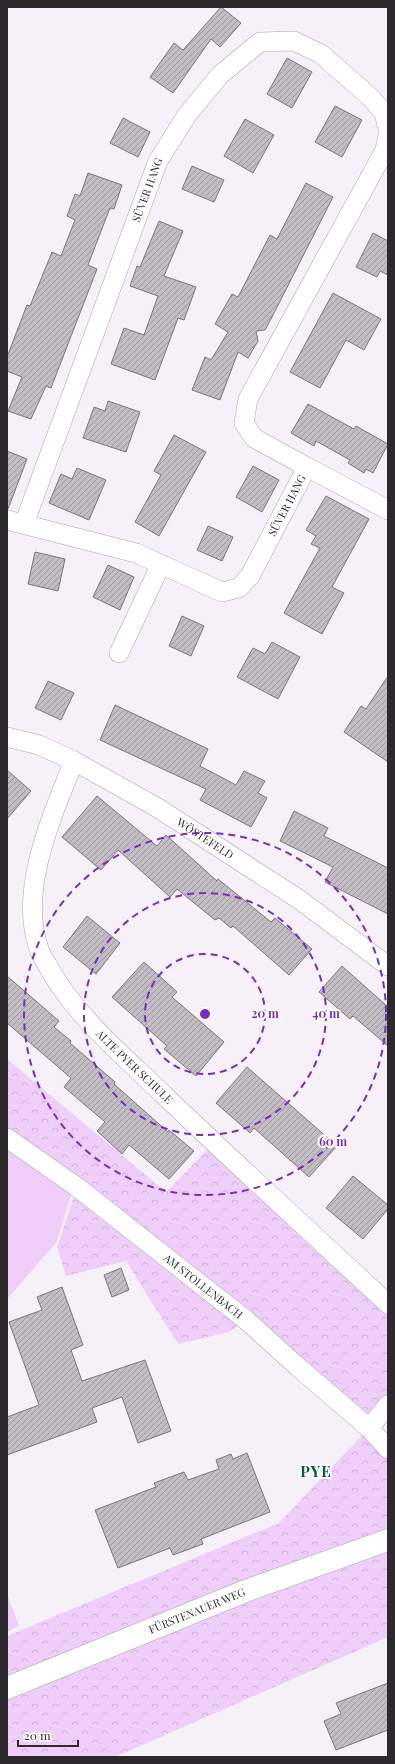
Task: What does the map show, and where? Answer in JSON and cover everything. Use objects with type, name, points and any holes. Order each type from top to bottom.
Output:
[{"type":"street","name":"SÜVER HANG","points":[[388,129],[384,113],[370,97],[321,54],[294,41],[260,42],[220,75],[187,115],[158,161],[15,522],[136,553],[222,592],[239,588],[250,576],[307,467],[254,438],[244,423],[248,400],[385,150],[388,136]]},
{"type":"street","points":[[307,467],[388,510]]},
{"type":"street","points":[[119,653],[161,564]]},
{"type":"street","name":"WÖSTEFELD","points":[[7,737],[39,745],[74,761],[158,808],[300,900],[388,966]]},
{"type":"street","name":"ALTE PYER SCHULE","points":[[74,761],[52,816],[38,862],[32,913],[39,950],[56,981],[96,1028],[137,1069],[388,1304]]},
{"type":"street","name":"AM STOLLENBACH","points":[[7,1138],[77,1187],[246,1320],[369,1428],[388,1449]]},
{"type":"street","points":[[369,1428],[388,1405]]},
{"type":"street","name":"FÜRSTENAUER WEG","points":[[7,1688],[248,1590],[388,1540]]},
{"type":"green space","points":[[7,1059],[166,1192],[214,1143],[388,1304],[388,1405],[369,1428],[246,1320],[229,1332],[178,1344],[126,1261],[66,1276],[57,1247],[77,1187],[7,1138]]},
{"type":"green space","points":[[7,1143],[73,1190],[56,1243],[7,1299]]},
{"type":"green space","points":[[369,1428],[388,1449],[388,1637],[115,1757],[7,1757],[7,1636],[279,1523]]},
{"type":"green space","points":[[7,1594],[19,1626],[7,1632]]},
{"type":"building","points":[[221,7],[241,23],[220,47],[211,39],[173,93],[150,77],[174,43],[183,50]]},
{"type":"building","points":[[287,58],[312,72],[292,108],[267,94]]},
{"type":"building","points":[[335,106],[362,120],[342,157],[315,142]]},
{"type":"building","points":[[123,118],[150,132],[138,157],[110,143]]},
{"type":"building","points":[[245,119],[274,135],[253,173],[224,156]]},
{"type":"building","points":[[192,166],[224,180],[214,202],[182,189]]},
{"type":"building","points":[[88,173],[122,185],[114,209],[110,208],[88,265],[97,269],[51,388],[46,386],[31,419],[8,411],[22,377],[7,371],[7,357],[27,305],[30,306],[52,252],[61,256],[75,220],[67,216],[75,194],[80,196]]},
{"type":"building","points":[[306,183],[333,197],[265,330],[256,331],[258,341],[248,358],[238,352],[220,400],[192,390],[205,357],[211,360],[228,332],[215,324],[232,294],[238,297],[270,235],[277,239]]},
{"type":"building","points":[[159,221],[183,231],[164,276],[196,287],[184,320],[178,318],[155,380],[111,364],[124,328],[144,335],[158,296],[130,286],[137,266],[140,267]]},
{"type":"building","points":[[373,233],[388,241],[388,275],[380,271],[377,277],[356,267]]},
{"type":"building","points":[[333,293],[381,319],[364,350],[346,340],[320,388],[290,372]]},
{"type":"building","points":[[108,401],[140,412],[126,452],[83,438],[94,407],[105,411]]},
{"type":"building","points":[[308,404],[354,429],[356,426],[388,444],[373,473],[366,469],[364,473],[348,463],[350,460],[316,441],[314,446],[291,433]]},
{"type":"building","points":[[174,435],[206,452],[159,536],[135,522],[161,475],[154,471]]},
{"type":"building","points":[[7,451],[27,459],[8,509],[7,509]]},
{"type":"building","points":[[253,466],[279,480],[262,512],[236,497]]},
{"type":"building","points":[[77,468],[106,480],[89,520],[49,503],[61,474],[72,479]]},
{"type":"building","points":[[326,496],[369,519],[332,587],[344,593],[322,634],[284,613],[320,548],[311,544],[316,536],[306,530]]},
{"type":"building","points":[[208,526],[233,537],[222,561],[197,550]]},
{"type":"building","points":[[35,552],[65,559],[58,591],[28,584]]},
{"type":"building","points":[[108,565],[134,577],[120,610],[93,597]]},
{"type":"building","points":[[182,616],[204,626],[191,656],[169,646]]},
{"type":"building","points":[[272,642],[300,657],[278,699],[237,677],[253,648],[265,654]]},
{"type":"building","points":[[388,676],[388,762],[344,732],[361,706],[366,709]]},
{"type":"building","points":[[48,681],[74,693],[61,720],[35,708]]},
{"type":"building","points":[[115,705],[208,749],[200,766],[236,785],[244,771],[265,781],[258,793],[267,798],[251,827],[200,800],[206,789],[100,740]]},
{"type":"building","points":[[7,770],[31,791],[7,819]]},
{"type":"building","points":[[97,796],[157,846],[166,835],[217,881],[218,879],[271,922],[275,918],[312,949],[289,975],[233,926],[231,928],[219,918],[215,920],[177,889],[170,897],[118,850],[101,870],[62,837]]},
{"type":"building","points":[[294,811],[328,828],[324,836],[388,868],[388,914],[325,882],[333,867],[280,841]]},
{"type":"building","points":[[87,916],[120,943],[96,974],[63,947]]},
{"type":"building","points":[[144,962],[177,992],[172,997],[224,1042],[196,1076],[164,1049],[167,1046],[112,997]]},
{"type":"building","points":[[342,966],[388,1007],[388,1046],[353,1016],[350,1019],[319,992]]},
{"type":"building","points":[[7,976],[59,1021],[54,1027],[71,1041],[70,1043],[115,1082],[114,1084],[168,1132],[169,1130],[194,1151],[169,1179],[129,1145],[122,1154],[97,1131],[105,1122],[64,1087],[71,1078],[7,1023]]},
{"type":"building","points":[[247,1067],[337,1146],[309,1177],[254,1128],[250,1133],[216,1103]]},
{"type":"building","points":[[353,1176],[388,1205],[388,1209],[363,1239],[326,1208]]},
{"type":"building","points":[[121,1268],[129,1290],[112,1297],[104,1275]]},
{"type":"building","points":[[62,1287],[83,1345],[71,1350],[82,1381],[145,1360],[171,1431],[138,1443],[122,1397],[92,1408],[97,1422],[7,1455],[7,1417],[39,1405],[9,1322],[42,1310],[37,1297]]},
{"type":"building","points":[[247,1453],[270,1512],[201,1539],[203,1544],[173,1555],[170,1548],[118,1568],[95,1510],[156,1487],[154,1483],[184,1472],[188,1480],[219,1469],[216,1460],[231,1454],[233,1459]]},
{"type":"building","points":[[388,1683],[388,1730],[336,1750],[324,1721],[341,1714],[336,1703]]},
{"type":"district","name":"PYE","points":[[316,1472]]}]
